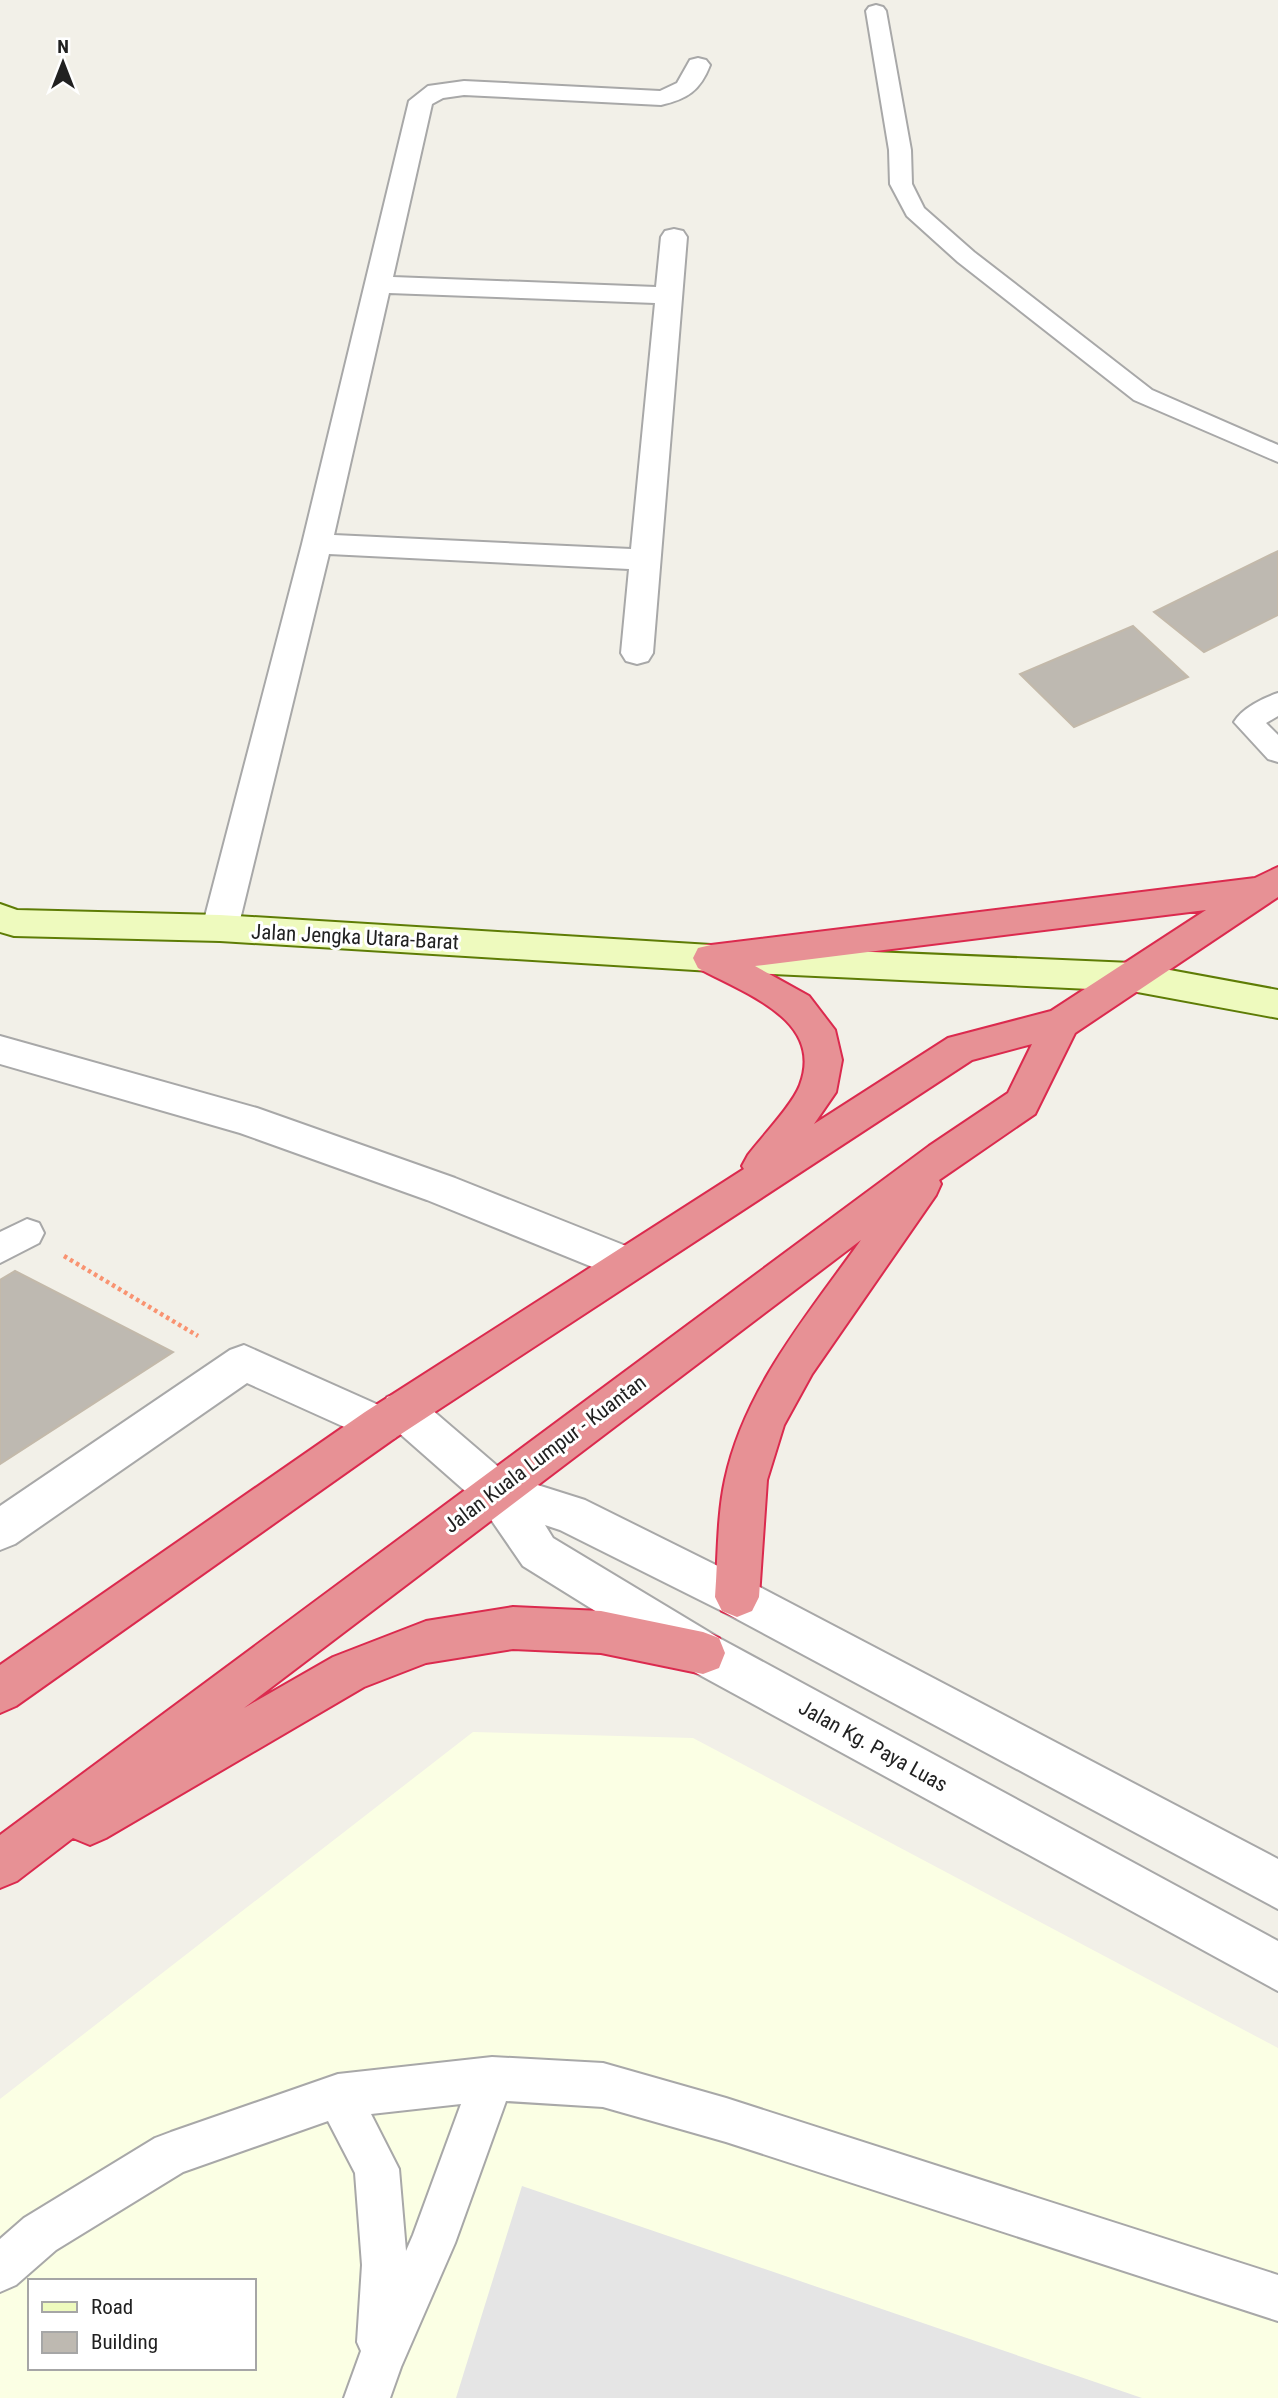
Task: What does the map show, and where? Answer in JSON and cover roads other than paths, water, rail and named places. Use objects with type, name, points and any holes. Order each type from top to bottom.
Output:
[{"type":"highway","points":[[711,958],[1270,885]]},
{"type":"highway","points":[[0,1691],[391,1418],[961,1048],[1061,1023],[1270,885]]},
{"type":"highway","points":[[711,958],[796,1006],[817,1030],[824,1060],[817,1092],[745,1187]]},
{"type":"highway","name":"Jalan Kuala Lumpur - Kuantan","points":[[0,1864],[942,1157],[1022,1103],[1061,1023]]},
{"type":"highway","points":[[737,1597],[746,1479],[765,1420],[798,1361],[942,1157]]},
{"type":"highway","points":[[0,1874],[349,1672],[426,1642],[513,1628],[601,1632],[704,1654]]},
{"type":"street","points":[[220,928],[317,544],[421,101],[437,91],[464,88],[661,98],[684,92],[691,85],[698,65]]},
{"type":"street","points":[[637,653],[674,237]]},
{"type":"street","points":[[377,284],[669,296]]},
{"type":"street","points":[[317,544],[645,560]]},
{"type":"street","name":"Jalan Jengka Utara-Barat","points":[[5,925],[220,928],[711,958],[1132,977],[1278,1004]]},
{"type":"street","points":[[0,1049],[244,1119],[441,1189],[627,1264]]},
{"type":"street","name":"Jalan Kg. Paya Luas","points":[[0,1530],[244,1363],[391,1418],[496,1491],[570,1514],[737,1597],[1278,1885]]},
{"type":"street","name":"Jalan Kg. Paya Luas","points":[[496,1491],[538,1552],[704,1654],[1278,1967]]},
{"type":"lane","points":[[876,11],[900,150],[901,184],[915,211],[966,257],[1143,395],[1278,454]]},
{"type":"lane","points":[[1278,703],[1248,722],[1278,752]]},
{"type":"lane","points":[[373,2380],[433,2243],[492,2079]]},
{"type":"lane","points":[[0,2269],[40,2234],[171,2154],[338,2096],[492,2079],[603,2085],[713,2116],[1278,2298]]},
{"type":"lane","points":[[338,2096],[377,2169],[385,2265],[373,2380]]}]
